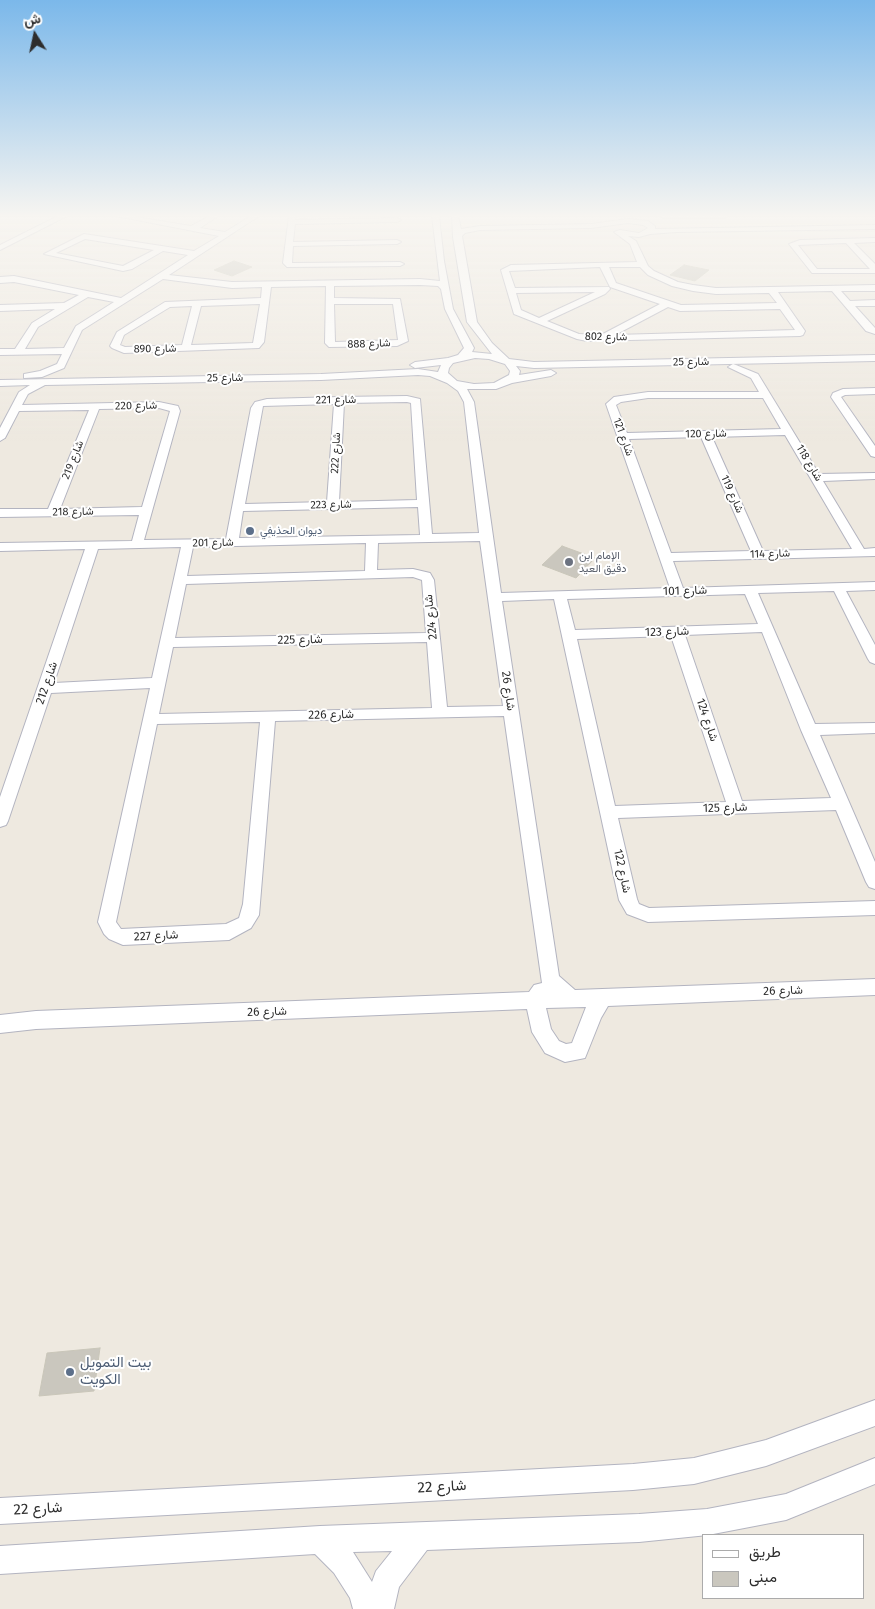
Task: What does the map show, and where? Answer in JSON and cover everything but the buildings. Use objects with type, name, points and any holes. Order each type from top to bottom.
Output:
[{"type":"street","points":[[72,291],[123,301]]},
{"type":"street","points":[[23,376],[42,374],[60,366],[79,328],[138,291]]},
{"type":"street","name":"شارع 890","points":[[264,302],[165,305],[120,334],[115,343],[116,348],[124,350],[249,347],[258,345],[264,302],[265,291]]},
{"type":"street","name":"شارع 888","points":[[330,291],[330,343],[332,345],[397,344],[403,342],[397,301],[331,301]]},
{"type":"street","points":[[446,291],[448,309],[469,348],[468,352],[461,357]]},
{"type":"street","points":[[467,291],[472,322],[488,345],[515,371],[514,376],[509,380]]},
{"type":"street","name":"شارع 802","points":[[510,291],[516,312],[577,336],[600,338],[692,333],[800,333],[773,291]]},
{"type":"street","points":[[539,321],[604,291]]},
{"type":"street","points":[[622,291],[667,304],[682,311],[783,306]]},
{"type":"street","points":[[837,291],[869,329],[875,332]]},
{"type":"street","points":[[18,352],[35,325],[86,294]]},
{"type":"street","points":[[186,348],[197,303]]},
{"type":"street","points":[[848,304],[875,303]]},
{"type":"street","points":[[600,338],[667,304]]},
{"type":"street","points":[[0,308],[65,306]]},
{"type":"street","points":[[0,352],[66,351]]},
{"type":"street","name":"شارع 25","points":[[3,381],[23,376],[352,368],[450,361],[461,357],[483,355],[534,365],[875,358]]},
{"type":"street","points":[[450,361],[444,367],[443,374],[462,389],[469,402],[478,394],[496,386]]},
{"type":"street","points":[[759,371],[875,365]]},
{"type":"street","points":[[0,438],[24,392],[47,382],[93,379],[92,374],[62,370],[60,366]]},
{"type":"street","name":"شارع 25","points":[[3,381],[214,379],[418,372],[432,373],[474,387],[496,386],[509,380],[575,371],[733,368],[759,371]]},
{"type":"street","points":[[214,379],[212,376],[217,374],[294,370]]},
{"type":"street","name":"شارع 118","points":[[759,371],[767,394],[860,552]]},
{"type":"street","points":[[3,381],[16,385],[24,392]]},
{"type":"street","points":[[875,391],[843,392],[836,397],[875,454]]},
{"type":"street","name":"شارع 121","points":[[678,591],[611,404],[618,399],[648,395],[767,394]]},
{"type":"street","name":"شارع 221","points":[[232,542],[257,406],[267,402],[339,400],[407,399],[416,401],[426,538]]},
{"type":"street","name":"شارع 222","points":[[333,505],[339,400]]},
{"type":"street","name":"شارع 26","points":[[469,402],[486,537],[550,980]]},
{"type":"street","name":"شارع 220","points":[[16,408],[166,406],[174,408],[175,411],[137,544]]},
{"type":"street","name":"شارع 219","points":[[52,513],[95,407]]},
{"type":"street","points":[[860,431],[875,431]]},
{"type":"street","name":"شارع 120","points":[[622,436],[790,432]]},
{"type":"street","name":"شارع 119","points":[[705,434],[759,555]]},
{"type":"street","points":[[818,478],[875,476]]},
{"type":"street","name":"شارع 223","points":[[238,508],[423,503]]},
{"type":"street","name":"شارع 218","points":[[0,514],[146,511]]},
{"type":"street","name":"شارع 201","points":[[0,547],[486,537]]},
{"type":"street","points":[[371,574],[372,539]]},
{"type":"street","name":"شارع 227","points":[[188,543],[152,719],[107,922],[110,929],[123,937],[229,932],[246,923],[252,904],[268,716]]},
{"type":"street","name":"شارع 212","points":[[0,821],[93,545]]},
{"type":"street","name":"شارع 114","points":[[665,557],[875,552]]},
{"type":"street","name":"شارع 224","points":[[180,580],[412,573],[424,576],[428,580],[440,713]]},
{"type":"street","name":"شارع 101","points":[[495,597],[875,586]]},
{"type":"street","points":[[838,587],[875,659]]},
{"type":"street","points":[[750,589],[875,882]]},
{"type":"street","name":"شارع 122","points":[[560,595],[628,900],[633,909],[648,915],[875,908]]},
{"type":"street","points":[[858,626],[875,625]]},
{"type":"street","name":"شارع 123","points":[[569,635],[766,628]]},
{"type":"street","name":"شارع 124","points":[[677,632],[736,808]]},
{"type":"street","name":"شارع 225","points":[[167,643],[433,637]]},
{"type":"street","points":[[45,688],[159,683]]},
{"type":"street","name":"شارع 226","points":[[152,719],[511,711]]},
{"type":"street","points":[[809,730],[875,728]]},
{"type":"street","name":"شارع 125","points":[[609,812],[841,804]]},
{"type":"street","points":[[570,998],[550,980],[534,1000],[538,1020],[547,1041],[559,1051],[578,1051],[592,1015],[604,997]]},
{"type":"street","name":"شارع 26","points":[[0,1024],[36,1020],[875,987]]},
{"type":"street","name":"شارع 22","points":[[0,1511],[633,1477],[694,1471],[766,1452],[841,1427],[875,1413]]},
{"type":"street","points":[[0,1560],[320,1540],[639,1528],[708,1522],[786,1507],[875,1471]]},
{"type":"street","points":[[380,1609],[386,1581],[421,1535]]},
{"type":"street","points":[[320,1540],[344,1563],[362,1592],[367,1609]]},
{"type":"place","name":"ديوان الحذيفي","points":[[250,531]]},
{"type":"place","name":"الإمام ابن دقيق العيد","points":[[569,562]]},
{"type":"place","name":"بيت التمويل الكويت","points":[[70,1372]]}]
